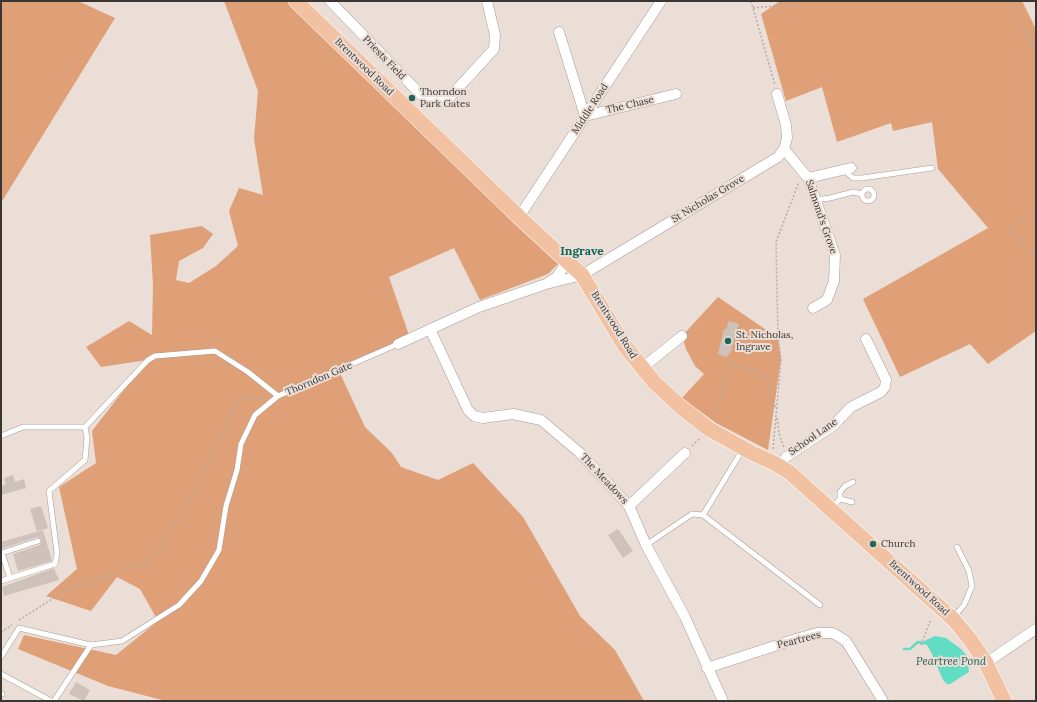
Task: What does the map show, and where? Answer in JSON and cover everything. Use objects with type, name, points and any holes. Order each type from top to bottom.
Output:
[{"type":"main road","name":"Brentwood Road","points":[[296,1],[519,217],[582,275],[624,346],[654,382],[681,407],[711,430],[743,448],[780,461],[835,504],[952,619],[969,638],[986,663],[1004,701]]},
{"type":"street","name":"Priests Field","points":[[330,1],[423,97],[438,102],[448,99],[494,49],[495,35],[487,1]]},
{"type":"street","name":"Middle Road","points":[[519,217],[661,1]]},
{"type":"street","points":[[559,32],[585,116]]},
{"type":"street","name":"The Chase","points":[[585,116],[676,94]]},
{"type":"street","points":[[777,94],[786,125],[787,138],[784,149]]},
{"type":"street","name":"Salmond's Grove","points":[[784,149],[808,178],[835,255],[834,281],[827,300],[813,308]]},
{"type":"street","name":"St Nicholas Grove","points":[[582,275],[778,157],[784,149]]},
{"type":"street","points":[[808,178],[847,169]]},
{"type":"street","points":[[546,284],[557,277],[566,260]]},
{"type":"street","name":"Thorndon Gate","points":[[398,344],[479,307],[546,284],[582,275]]},
{"type":"street","name":"The Meadows","points":[[430,329],[468,410],[474,416],[483,418],[513,414],[541,420],[580,453],[628,506],[646,545],[685,617],[723,701]]},
{"type":"street","points":[[642,368],[682,336]]},
{"type":"street","name":"School Lane","points":[[780,461],[834,426],[851,407],[881,392],[885,387],[886,380],[866,339]]},
{"type":"street","points":[[628,506],[685,454]]},
{"type":"street","points":[[986,663],[1036,629]]},
{"type":"street","name":"Peartrees","points":[[707,668],[817,633],[833,633],[846,641],[883,701]]},
{"type":"lane","points":[[847,169],[853,178],[862,178],[932,168]]},
{"type":"lane","points":[[815,200],[853,192],[862,194]]},
{"type":"lane","name":"Thorndon Gate","points":[[85,426],[148,360],[155,356],[215,351],[248,372],[278,396],[398,344]]},
{"type":"lane","points":[[1,656],[19,628],[91,645],[122,641],[179,605],[201,581],[219,550],[226,506],[237,470],[241,444],[255,415],[278,396]]},
{"type":"lane","points":[[1,436],[23,427],[85,426],[87,438],[85,460],[49,491],[57,554],[55,564],[1,580]]},
{"type":"lane","points":[[703,515],[743,448]]},
{"type":"lane","points":[[852,502],[835,504],[840,492],[845,486],[853,482]]},
{"type":"lane","points":[[646,545],[692,514],[703,515],[820,605]]},
{"type":"lane","points":[[10,578],[2,553],[38,541]]},
{"type":"lane","points":[[952,619],[964,605],[972,586],[969,571],[957,547]]},
{"type":"lane","points":[[1,674],[53,701],[91,645]]},
{"type":"path","points":[[751,1],[777,94]]},
{"type":"path","points":[[753,8],[795,4],[799,1]]},
{"type":"path","points":[[1009,1],[1036,52]]},
{"type":"path","points":[[780,461],[777,409],[781,359],[778,338],[776,242],[799,181],[808,178]]},
{"type":"path","points":[[1036,212],[1010,230],[1036,256]]},
{"type":"path","points":[[685,454],[711,430],[730,363],[765,375],[769,381],[771,401],[777,409],[779,433],[782,444],[780,461]]},
{"type":"path","points":[[1,632],[68,589],[130,568],[148,564],[186,508],[238,400],[278,396]]},
{"type":"path","points":[[921,645],[931,619]]},
{"type":"shaded area","points":[[1,1],[78,1],[115,18],[1,203]]},
{"type":"shaded area","points":[[224,1],[296,1],[564,258],[548,274],[480,300],[454,248],[389,277],[410,338],[339,371],[365,427],[392,453],[401,467],[438,480],[473,463],[523,517],[580,616],[615,650],[644,701],[166,701],[108,686],[18,649],[24,635],[116,655],[158,621],[140,589],[117,577],[91,611],[46,596],[77,569],[59,487],[96,463],[92,431],[147,360],[101,367],[86,347],[129,321],[152,335],[153,285],[150,235],[202,226],[213,234],[203,248],[179,261],[176,280],[189,283],[216,266],[238,246],[229,211],[239,188],[263,195],[254,139],[258,91]]},
{"type":"shaded area","points":[[780,1],[1022,1],[1036,29],[1036,331],[988,364],[970,344],[900,377],[863,299],[988,228],[938,169],[932,122],[893,131],[891,123],[837,142],[822,87],[786,101],[761,14]]},
{"type":"shaded area","points":[[718,297],[778,338],[781,359],[768,450],[716,423],[682,398],[704,374],[695,366],[686,349],[682,336]]},
{"type":"water","name":"Peartree Pond","points":[[935,636],[946,638],[961,649],[967,656],[969,672],[950,684],[947,684],[943,680],[931,652],[927,645],[923,644],[924,641]]},
{"type":"building","name":"St. Nicholas, Ingrave","points":[[729,321],[739,324],[730,354],[728,354],[727,357],[718,354],[724,329],[726,329]]},
{"type":"building","points":[[13,475],[15,482],[24,479],[26,488],[1,495],[1,486],[6,484],[4,478]]},
{"type":"building","points":[[41,506],[48,528],[37,531],[30,509]]},
{"type":"building","points":[[618,529],[633,551],[623,558],[608,535]]},
{"type":"building","points":[[43,530],[52,561],[18,571],[13,554],[40,545],[42,539],[37,537],[1,549],[1,542]]},
{"type":"building","points":[[54,568],[59,580],[4,596],[2,587]]},
{"type":"building","points":[[76,682],[90,690],[84,701],[69,694]]},
{"type":"waterway","points":[[904,649],[910,649],[918,642],[923,643]]},
{"type":"place","name":"Thorndon Park Gates","points":[[412,98]]},
{"type":"place","name":"St. Nicholas, Ingrave","points":[[728,341]]},
{"type":"place","name":"Church","points":[[873,544]]},
{"type":"district","name":"Ingrave","points":[[582,252]]}]
